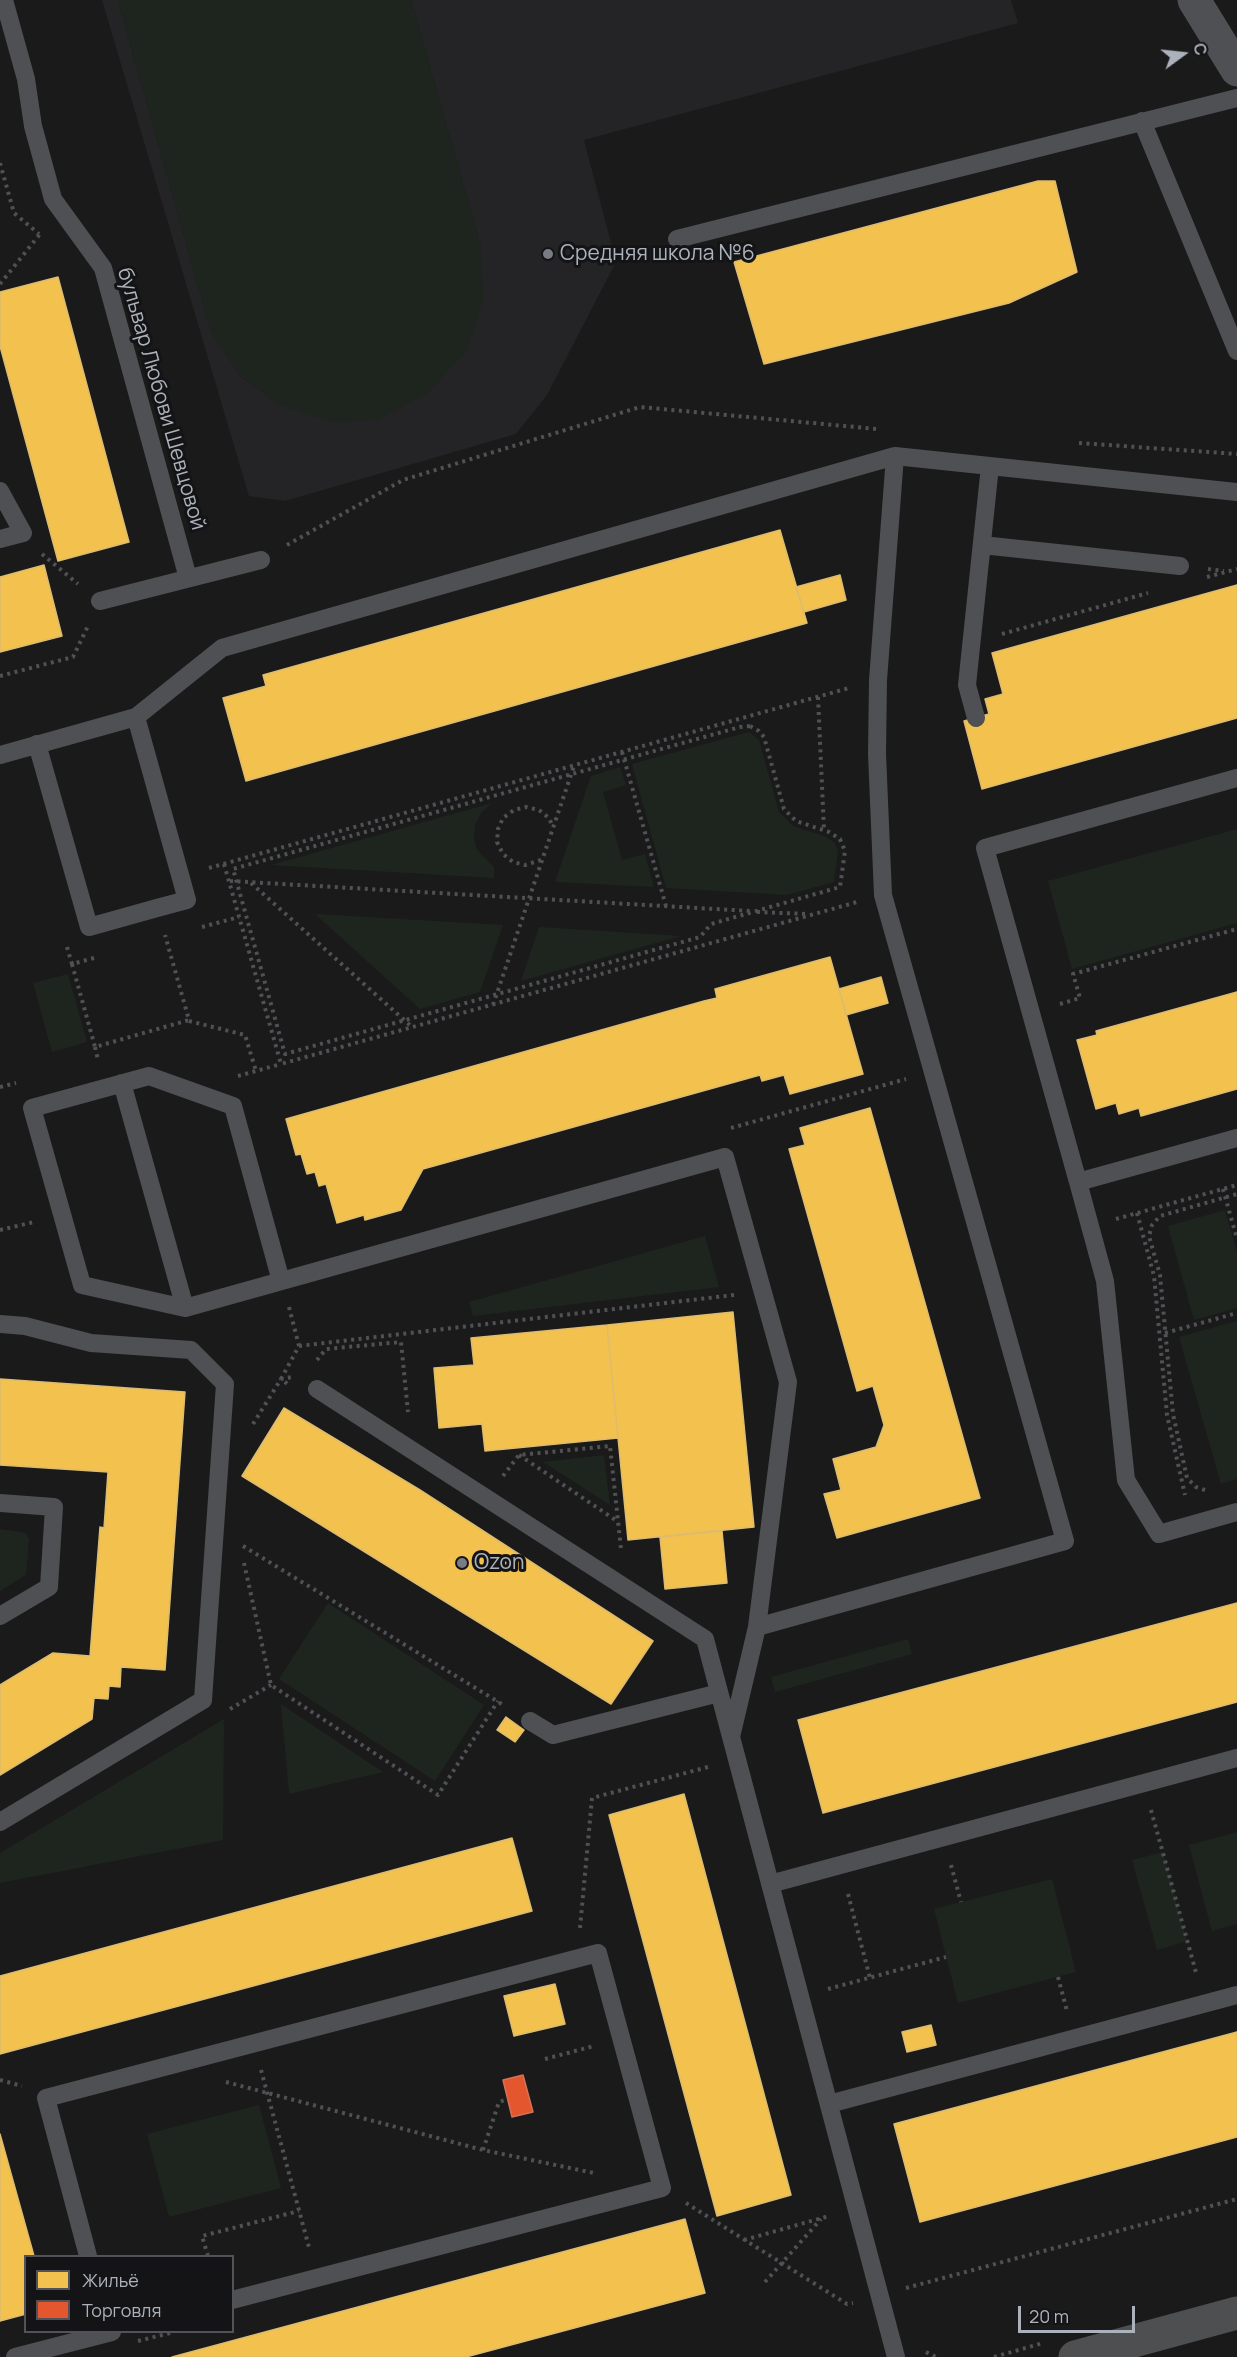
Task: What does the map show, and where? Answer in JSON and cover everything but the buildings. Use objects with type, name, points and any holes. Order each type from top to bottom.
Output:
[{"type":"main road","points":[[1075,2357],[1237,2313]]},
{"type":"street","points":[[1194,0],[1237,70]]},
{"type":"lane","name":"бульвар Любови Шевцовой","points":[[4,0],[26,79],[33,126],[53,199],[103,268],[188,578]]},
{"type":"lane","points":[[677,239],[1237,98]]},
{"type":"lane","points":[[1142,121],[1237,351]]},
{"type":"lane","points":[[757,1627],[1065,1541],[884,895],[878,754],[878,680],[895,456]]},
{"type":"lane","points":[[0,755],[136,717],[222,648],[895,456],[1237,492]]},
{"type":"lane","points":[[976,718],[968,685],[990,466]]},
{"type":"lane","points":[[0,491],[23,533],[0,539]]},
{"type":"lane","points":[[982,545],[1180,566]]},
{"type":"lane","points":[[100,601],[261,560]]},
{"type":"lane","points":[[37,744],[89,927],[187,900],[136,717]]},
{"type":"lane","points":[[1237,778],[985,848],[1106,1281],[1126,1479],[1158,1534],[1237,1512]]},
{"type":"lane","points":[[282,1281],[233,1106],[149,1076],[32,1108],[82,1285],[185,1308],[282,1281],[725,1157],[788,1382],[757,1627],[731,1737]]},
{"type":"lane","points":[[122,1083],[185,1308]]},
{"type":"lane","points":[[1078,1182],[1237,1138]]},
{"type":"lane","points":[[0,1324],[25,1326],[91,1343],[191,1350],[225,1384],[203,1700],[0,1822]]},
{"type":"lane","points":[[316,1389],[705,1639],[896,2357]]},
{"type":"lane","points":[[0,1503],[54,1508],[49,1587],[0,1616]]},
{"type":"lane","points":[[530,1721],[554,1735],[719,1693]]},
{"type":"lane","points":[[770,1884],[1237,1758]]},
{"type":"lane","points":[[88,2255],[46,2098],[598,1953],[662,2188],[234,2299]]},
{"type":"lane","points":[[829,2104],[1237,1995]]},
{"type":"lane","points":[[15,2357],[105,2333]]},
{"type":"path","points":[[0,284],[40,234]]},
{"type":"path","points":[[261,560],[403,480],[639,407],[882,429]]},
{"type":"path","points":[[1071,442],[1237,454]]},
{"type":"path","points":[[0,676],[73,657],[100,601],[48,561],[23,533]]},
{"type":"path","points":[[1206,577],[1237,568]]},
{"type":"path","points":[[972,642],[1150,593]]},
{"type":"path","points":[[180,876],[878,680]]},
{"type":"path","points":[[818,697],[824,830]]},
{"type":"path","points":[[750,726],[759,730],[764,737],[784,809],[796,821],[824,830],[840,839],[845,851],[840,887],[711,924],[700,937],[285,1054],[233,869],[624,760],[740,727],[750,726]]},
{"type":"path","points":[[622,752],[666,906]]},
{"type":"path","points":[[493,1005],[574,765]]},
{"type":"path","points":[[542,859],[525,865],[513,862],[503,854],[498,842],[498,829],[503,818],[514,810],[526,807],[539,810],[549,818],[553,828]]},
{"type":"path","points":[[224,864],[280,1064],[884,895]]},
{"type":"path","points":[[230,881],[812,915]]},
{"type":"path","points":[[251,882],[412,1027]]},
{"type":"path","points":[[157,908],[189,1020]]},
{"type":"path","points":[[1031,1012],[1080,998],[1073,974],[1237,929]]},
{"type":"path","points":[[72,964],[95,1047],[189,1020],[245,1035],[255,1071]]},
{"type":"path","points":[[725,1157],[718,1132],[933,1072]]},
{"type":"path","points":[[1090,1226],[1237,1185]]},
{"type":"path","points":[[1223,1189],[1237,1239]]},
{"type":"path","points":[[1208,1491],[1197,1487],[1187,1478],[1173,1414],[1160,1275],[1149,1236],[1152,1225],[1160,1216],[1237,1194]]},
{"type":"path","points":[[1137,1213],[1154,1276],[1167,1415],[1192,1525]]},
{"type":"path","points":[[251,1427],[300,1346],[282,1281]]},
{"type":"path","points":[[300,1346],[763,1292]]},
{"type":"path","points":[[1160,1335],[1237,1313]]},
{"type":"path","points":[[315,1363],[326,1349],[401,1342],[409,1419]]},
{"type":"path","points":[[281,1378],[297,1376]]},
{"type":"path","points":[[281,1378],[290,1385]]},
{"type":"path","points":[[487,1499],[519,1455],[610,1446],[623,1568],[615,1581]]},
{"type":"path","points":[[519,1455],[617,1521]]},
{"type":"path","points":[[498,1701],[438,1795],[271,1685],[239,1544],[498,1701],[530,1721]]},
{"type":"path","points":[[203,1700],[223,1713],[271,1685]]},
{"type":"path","points":[[578,1959],[592,1798],[717,1765]]},
{"type":"path","points":[[1143,1783],[1205,2004]]},
{"type":"path","points":[[840,1864],[870,1978]]},
{"type":"path","points":[[800,1996],[946,1957]]},
{"type":"path","points":[[545,2059],[621,2039]]},
{"type":"path","points":[[254,2044],[317,2278]]},
{"type":"path","points":[[221,2081],[483,2150],[595,2174]]},
{"type":"path","points":[[483,2150],[499,2102],[507,2099]]},
{"type":"path","points":[[662,2188],[847,2304],[1237,2199]]},
{"type":"path","points":[[743,2240],[856,2210]]},
{"type":"path","points":[[208,2255],[202,2236],[299,2211]]},
{"type":"path","points":[[765,2282],[822,2218]]},
{"type":"shaded area","name":"Средняя школа №6","points":[[102,0],[118,0],[210,329],[241,377],[279,404],[481,247],[411,0],[1011,0],[1018,23],[584,140],[616,262],[547,395],[516,434],[285,501],[249,496]]},
{"type":"shaded area","points":[[118,0],[411,0],[481,247],[483,300],[467,351],[428,393],[377,420],[328,422],[279,404],[241,377],[210,329]]},
{"type":"shaded area","points":[[749,732],[759,740],[779,812],[793,826],[826,837],[835,843],[838,852],[834,882],[787,895],[666,888],[632,764]]},
{"type":"shaded area","points":[[620,767],[626,785],[603,792],[622,860],[645,854],[654,887],[555,882],[591,776]]},
{"type":"shaded area","points":[[492,803],[481,813],[475,825],[474,839],[477,850],[494,867],[494,878],[271,865]]},
{"type":"shaded area","points":[[1237,829],[1237,923],[1072,969],[1048,881]]},
{"type":"shaded area","points":[[315,914],[503,925],[480,992],[420,1009]]},
{"type":"shaded area","points":[[539,927],[681,936],[521,981]]},
{"type":"shaded area","points":[[68,974],[87,1042],[52,1052],[33,983]]},
{"type":"shaded area","points":[[1225,1210],[1237,1252],[1237,1308],[1194,1320],[1168,1226]]},
{"type":"shaded area","points":[[705,1236],[719,1287],[473,1316],[469,1302]]},
{"type":"shaded area","points":[[1237,1321],[1237,1479],[1221,1484],[1179,1337]]},
{"type":"shaded area","points":[[604,1455],[610,1505],[543,1462]]},
{"type":"shaded area","points":[[0,1529],[26,1533],[29,1539],[26,1575],[0,1591]]},
{"type":"shaded area","points":[[328,1603],[484,1705],[435,1781],[279,1679]]},
{"type":"shaded area","points":[[908,1639],[912,1654],[775,1692],[771,1677]]},
{"type":"shaded area","points":[[281,1704],[383,1772],[289,1794]]},
{"type":"shaded area","points":[[224,1719],[223,1840],[0,1883],[0,1853]]},
{"type":"shaded area","points":[[1237,1832],[1237,1924],[1212,1931],[1189,1845]]},
{"type":"shaded area","points":[[1163,1852],[1187,1941],[1157,1950],[1132,1860]]},
{"type":"shaded area","points":[[1052,1879],[1076,1972],[958,2003],[934,1909]]},
{"type":"shaded area","points":[[259,2105],[281,2188],[169,2217],[147,2134]]},
{"type":"place","name":"Средняя школа №6","points":[[548,254]]},
{"type":"place","name":"Ozon","points":[[462,1563]]}]
